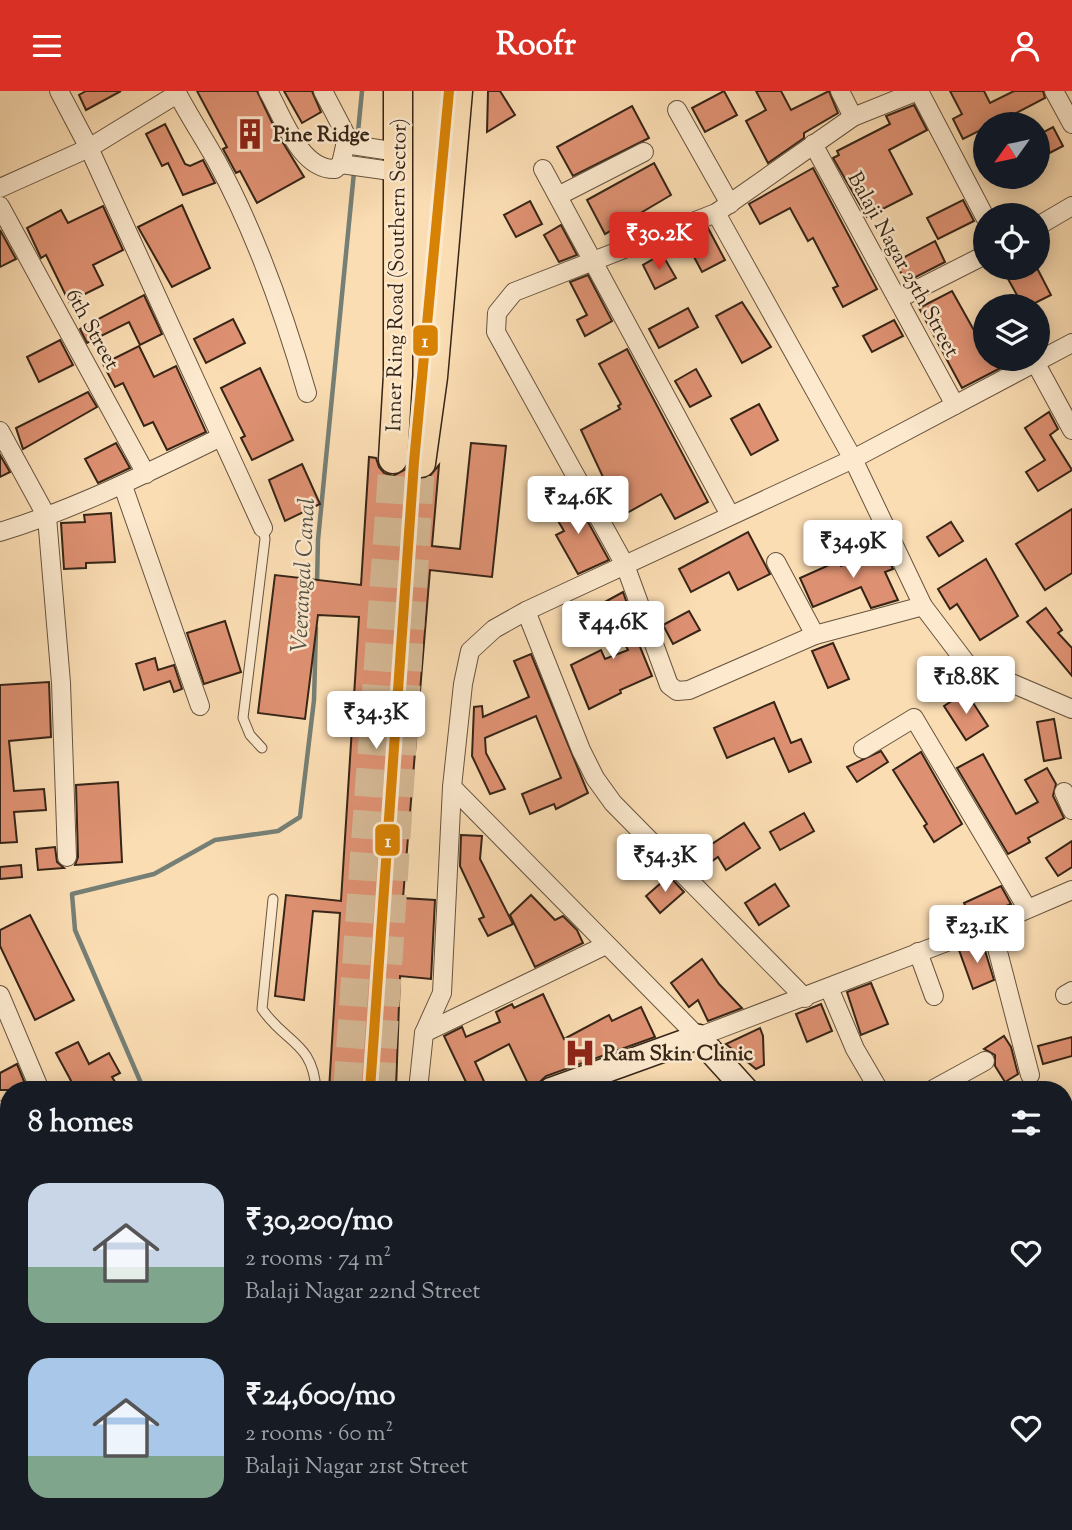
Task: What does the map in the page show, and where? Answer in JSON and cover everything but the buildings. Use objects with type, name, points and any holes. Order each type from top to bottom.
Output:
[{"type":"main road","name":"Inner Ring Road (Southern Sector)","points":[[393,459],[398,375],[398,91]]},
{"type":"main road","name":"Inner Ring Road (Southern Sector)","points":[[421,463],[433,377],[458,91]]},
{"type":"main road","points":[[398,375],[433,377]]},
{"type":"street","points":[[59,91],[89,148],[263,528]]},
{"type":"street","points":[[268,91],[299,147],[314,164],[330,169],[398,162]]},
{"type":"street","points":[[323,91],[355,145],[398,162]]},
{"type":"street","points":[[840,91],[853,117]]},
{"type":"street","points":[[923,606],[815,635],[689,690],[677,691],[669,685],[625,565],[496,332],[497,313],[514,292],[594,263],[723,208],[853,117],[919,91],[978,203]]},
{"type":"street","points":[[1054,91],[1070,113]]},
{"type":"street","points":[[0,188],[89,148],[176,92],[217,162],[285,314],[307,393]]},
{"type":"street","points":[[677,110],[723,208],[853,459],[923,606],[967,664],[1072,709]]},
{"type":"street","name":"Balaji Nagar 25th Street","points":[[813,144],[955,405]]},
{"type":"street","points":[[352,166],[355,145]]},
{"type":"street","points":[[558,196],[643,152]]},
{"type":"street","points":[[543,169],[730,515]]},
{"type":"street","name":"6th Street","points":[[0,206],[146,474]]},
{"type":"street","points":[[1050,219],[1072,206]]},
{"type":"street","points":[[898,299],[973,261]]},
{"type":"street","points":[[1050,354],[1072,343]]},
{"type":"street","points":[[419,1081],[424,1033],[442,993],[452,787],[463,684],[470,651],[494,629],[526,611],[853,459],[1018,371]]},
{"type":"street","points":[[1040,371],[1072,430]]},
{"type":"street","points":[[0,431],[47,517],[61,683],[68,857]]},
{"type":"street","points":[[0,532],[47,517],[123,486],[222,437]]},
{"type":"street","points":[[123,486],[200,706]]},
{"type":"street","points":[[776,562],[815,635]]},
{"type":"street","points":[[526,611],[595,778],[613,803],[805,998]]},
{"type":"street","points":[[863,749],[914,718],[1027,908]]},
{"type":"street","points":[[452,787],[698,1037],[738,1081]]},
{"type":"street","points":[[1065,792],[1072,810]]},
{"type":"street","points":[[576,1081],[805,998],[1072,890]]},
{"type":"street","points":[[991,925],[1030,1075]]},
{"type":"street","points":[[424,1033],[606,945]]},
{"type":"street","points":[[918,952],[934,996]]},
{"type":"street","points":[[830,988],[855,1049],[874,1081]]},
{"type":"street","points":[[0,995],[36,1081]]},
{"type":"street","points":[[948,1081],[985,1061]]},
{"type":"lane","points":[[262,748],[250,735],[243,718],[265,539],[263,528]]},
{"type":"lane","points":[[273,899],[262,1009],[272,1023],[309,1054],[315,1081]]},
{"type":"waterway","name":"Veerangal Canal","points":[[357,142],[362,91]]},
{"type":"waterway","name":"Veerangal Canal","points":[[317,585],[318,540],[354,172]]},
{"type":"waterway","name":"Veerangal Canal","points":[[140,1081],[75,930],[72,894],[154,874],[215,840],[278,831],[300,817],[314,700],[316,628]]},
{"type":"tunnel","points":[[348,1081],[393,459]]},
{"type":"tunnel","points":[[381,1081],[421,463]]},
{"type":"transit line","name":"1","points":[[371,1081],[414,462],[449,91]]},
{"type":"place","name":"Pine Ridge","points":[[250,134]]},
{"type":"place","name":"Ram Skin Clinic","points":[[580,1053]]}]
